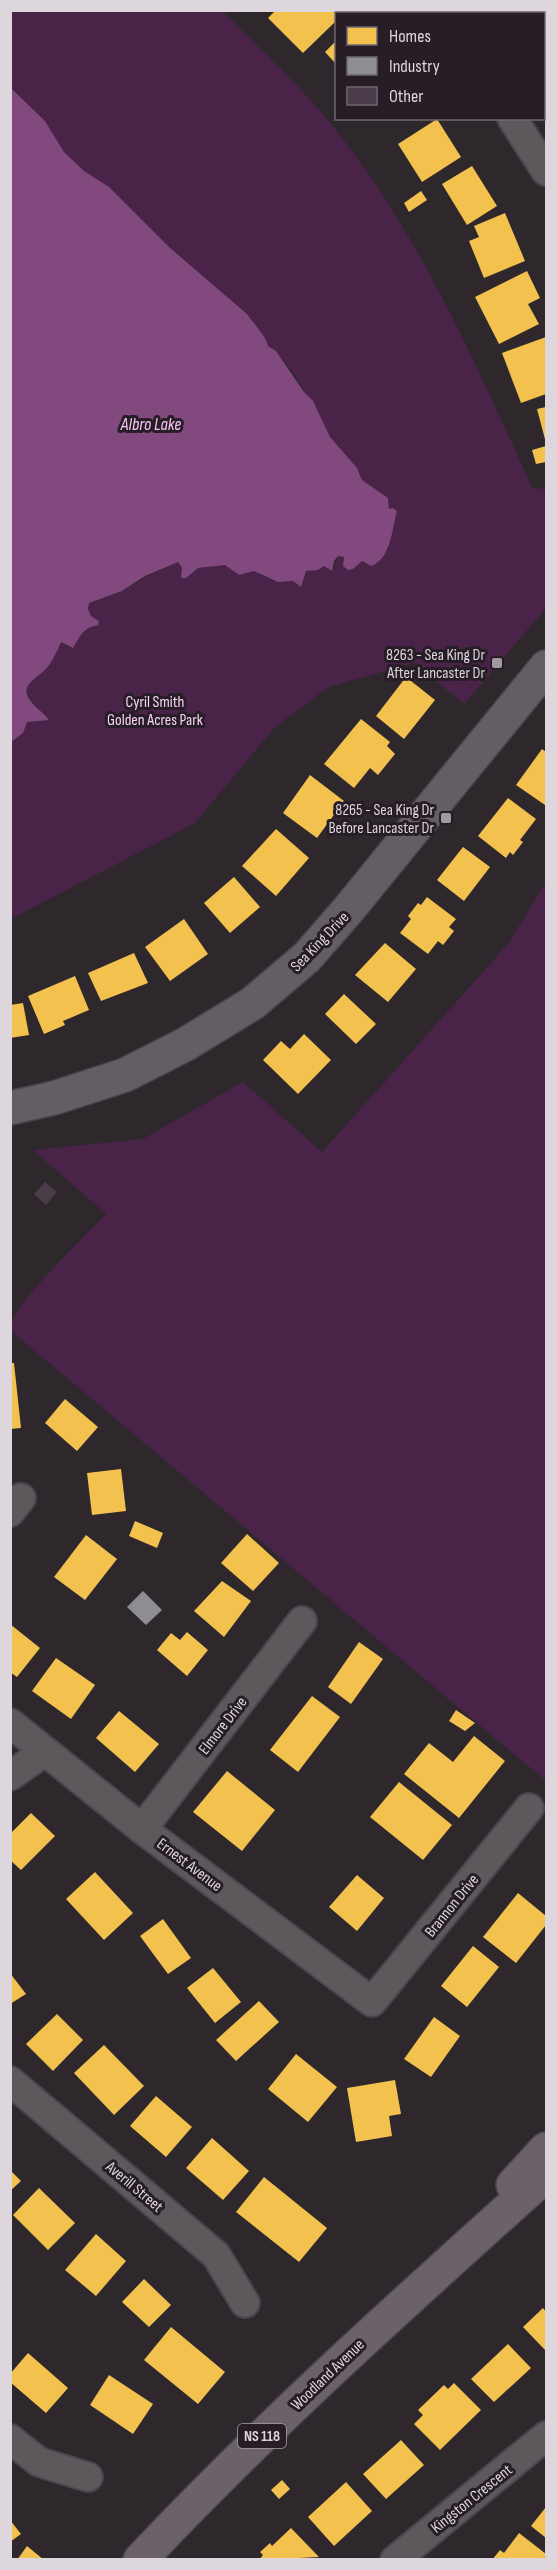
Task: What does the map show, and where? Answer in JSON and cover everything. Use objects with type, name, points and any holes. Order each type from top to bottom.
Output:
[{"type":"main road","name":"Woodland Avenue","points":[[388,2317],[546,2149]]},
{"type":"main road","name":"Woodland Avenue","points":[[140,2559],[211,2484],[388,2317],[546,2175]]},
{"type":"street","points":[[513,120],[546,171]]},
{"type":"street","name":"Sea King Drive","points":[[10,1108],[54,1098],[125,1075],[186,1044],[253,1003],[307,957],[348,910],[546,667]]},
{"type":"street","name":"Elmore Drive","points":[[142,1828],[302,1621]]},
{"type":"street","name":"Ernest Avenue","points":[[10,1724],[142,1828],[372,2002]]},
{"type":"street","points":[[10,1776],[44,1752]]},
{"type":"street","name":"Brannon Drive","points":[[372,2002],[529,1808]]},
{"type":"street","name":"Averill Street","points":[[10,2081],[216,2255],[245,2303]]},
{"type":"street","name":"Kingston Crescent","points":[[395,2559],[546,2436]]},
{"type":"street","points":[[10,2439],[39,2462],[88,2477]]},
{"type":"green space","name":"Cyril Smith Golden Acres Park","points":[[11,11],[222,11],[315,105],[360,162],[390,206],[417,251],[466,344],[533,489],[546,488],[546,608],[464,704],[414,663],[329,687],[275,727],[195,823],[11,919],[11,742],[22,733],[27,722],[50,719],[28,695],[29,684],[47,667],[61,642],[70,648],[75,646],[79,635],[99,621],[91,616],[88,609],[89,603],[122,591],[167,565],[179,562],[186,578],[198,568],[225,565],[239,575],[254,571],[278,582],[293,581],[301,586],[306,571],[318,570],[324,566],[332,571],[338,556],[344,558],[343,565],[362,561],[368,565],[389,549],[390,533],[397,513],[395,508],[389,510],[389,499],[362,480],[360,473],[330,437],[287,364],[268,346],[247,314],[169,247],[106,185],[84,171],[64,152],[45,121],[11,87]]},
{"type":"green space","points":[[546,882],[546,1781],[10,1330],[13,1319],[35,1289],[106,1214],[33,1150],[143,1139],[243,1082],[322,1152],[508,944]]},
{"type":"water","name":"Albro Lake","points":[[10,87],[45,121],[64,152],[84,171],[109,187],[169,247],[247,314],[268,346],[276,351],[304,392],[313,401],[330,437],[357,468],[362,480],[388,498],[389,509],[393,508],[397,511],[390,543],[378,562],[371,566],[362,561],[353,569],[348,570],[343,566],[344,557],[338,556],[334,561],[332,571],[324,566],[318,570],[306,571],[301,587],[293,581],[278,582],[254,571],[239,575],[225,565],[198,568],[186,578],[181,578],[182,568],[178,562],[145,576],[122,591],[89,603],[88,609],[91,616],[99,621],[98,625],[85,631],[73,648],[61,642],[48,667],[28,686],[27,695],[30,700],[49,720],[27,722],[23,733],[11,742]]},
{"type":"building: Homes","points":[[276,10],[347,10],[335,12],[335,22],[303,53],[268,18]]},
{"type":"building: Homes","points":[[515,10],[533,10],[531,12],[516,12]]},
{"type":"building: Homes","points":[[335,42],[335,63],[325,52]]},
{"type":"building: Homes","points":[[438,120],[461,157],[422,182],[398,144]]},
{"type":"building: Homes","points":[[472,166],[497,206],[467,225],[442,184]]},
{"type":"building: Homes","points":[[421,191],[427,200],[409,212],[404,203]]},
{"type":"building: Homes","points":[[505,213],[525,261],[484,278],[469,241],[479,237],[474,226]]},
{"type":"building: Homes","points":[[527,271],[540,298],[528,304],[539,324],[499,344],[475,297]]},
{"type":"building: Homes","points":[[546,337],[546,394],[521,403],[502,353]]},
{"type":"building: Homes","points":[[546,407],[546,443],[537,409]]},
{"type":"building: Homes","points":[[546,446],[546,462],[536,464],[532,450]]},
{"type":"building: Homes","points":[[406,677],[435,700],[404,739],[376,716]]},
{"type":"building: Homes","points":[[361,719],[390,742],[387,746],[395,754],[378,775],[370,768],[354,788],[324,764]]},
{"type":"building: Homes","points":[[542,749],[546,752],[545,805],[516,785]]},
{"type":"building: Homes","points":[[310,775],[344,801],[317,838],[283,813]]},
{"type":"building: Homes","points":[[508,798],[536,819],[520,840],[523,842],[513,855],[510,852],[506,858],[478,836]]},
{"type":"building: Homes","points":[[276,829],[309,858],[276,896],[242,866]]},
{"type":"building: Homes","points":[[463,847],[490,867],[464,901],[437,880]]},
{"type":"building: Homes","points":[[234,877],[260,907],[230,933],[204,903]]},
{"type":"building: Homes","points":[[427,897],[456,919],[449,927],[454,931],[443,945],[438,941],[428,954],[400,933],[411,919],[408,916],[418,903],[421,905]]},
{"type":"building: Homes","points":[[184,919],[208,954],[170,981],[145,947]]},
{"type":"building: Homes","points":[[385,943],[416,969],[388,1002],[355,975]]},
{"type":"building: Homes","points":[[134,953],[148,983],[101,1001],[88,973]]},
{"type":"building: Homes","points":[[75,976],[89,1010],[63,1021],[65,1025],[44,1034],[28,996]]},
{"type":"building: Homes","points":[[344,994],[376,1024],[356,1044],[325,1014]]},
{"type":"building: Homes","points":[[23,1003],[29,1035],[10,1038],[10,1005]]},
{"type":"building: Homes","points":[[304,1034],[331,1060],[298,1094],[263,1060],[281,1041],[290,1049]]},
{"type":"building: Homes","points":[[10,1363],[14,1363],[21,1428],[10,1429]]},
{"type":"building: Homes","points":[[65,1399],[98,1427],[77,1451],[45,1423]]},
{"type":"building: Homes","points":[[121,1469],[126,1511],[92,1515],[87,1473]]},
{"type":"building: Homes","points":[[135,1521],[163,1533],[157,1548],[129,1536]]},
{"type":"building: Homes","points":[[247,1534],[279,1563],[253,1591],[221,1563]]},
{"type":"building: Homes","points":[[86,1535],[117,1559],[85,1600],[54,1577]]},
{"type":"building: Homes","points":[[222,1581],[251,1601],[224,1637],[194,1611]]},
{"type":"building: Homes","points":[[10,1624],[40,1648],[17,1677],[10,1672]]},
{"type":"building: Homes","points":[[187,1632],[208,1650],[187,1676],[157,1650],[171,1633],[180,1640]]},
{"type":"building: Homes","points":[[359,1642],[383,1659],[351,1704],[328,1687]]},
{"type":"building: Homes","points":[[56,1658],[95,1685],[71,1719],[32,1691]]},
{"type":"building: Homes","points":[[312,1696],[340,1717],[298,1772],[270,1750]]},
{"type":"building: Homes","points":[[456,1710],[475,1723],[465,1731],[449,1721]]},
{"type":"building: Homes","points":[[119,1711],[159,1744],[135,1772],[96,1738]]},
{"type":"building: Homes","points":[[474,1736],[505,1761],[459,1818],[404,1774],[429,1743],[453,1762]]},
{"type":"building: Homes","points":[[227,1771],[275,1810],[242,1851],[193,1812]]},
{"type":"building: Homes","points":[[399,1782],[452,1825],[423,1860],[370,1817]]},
{"type":"building: Homes","points":[[31,1813],[55,1836],[21,1870],[10,1860],[10,1834]]},
{"type":"building: Homes","points":[[95,1872],[133,1913],[104,1940],[66,1899]]},
{"type":"building: Homes","points":[[357,1875],[384,1898],[357,1931],[329,1907]]},
{"type":"building: Homes","points":[[518,1893],[546,1916],[546,1925],[516,1963],[483,1937]]},
{"type":"building: Homes","points":[[163,1919],[191,1958],[168,1974],[140,1936]]},
{"type":"building: Homes","points":[[473,1946],[499,1967],[467,2007],[441,1986]]},
{"type":"building: Homes","points":[[213,1968],[241,2002],[215,2023],[187,1988]]},
{"type":"building: Homes","points":[[10,1973],[26,1994],[10,2004]]},
{"type":"building: Homes","points":[[259,2001],[279,2022],[236,2061],[216,2040]]},
{"type":"building: Homes","points":[[57,2014],[83,2040],[53,2071],[26,2044]]},
{"type":"building: Homes","points":[[434,2017],[460,2036],[431,2077],[404,2059]]},
{"type":"building: Homes","points":[[104,2045],[144,2086],[114,2115],[74,2073]]},
{"type":"building: Homes","points":[[296,2054],[337,2087],[308,2122],[268,2089]]},
{"type":"building: Homes","points":[[395,2080],[401,2114],[389,2116],[392,2136],[356,2142],[347,2088]]},
{"type":"building: Homes","points":[[156,2096],[192,2127],[166,2157],[130,2126]]},
{"type":"building: Homes","points":[[212,2138],[249,2171],[223,2200],[186,2168]]},
{"type":"building: Homes","points":[[10,2170],[21,2181],[10,2191]]},
{"type":"building: Homes","points":[[264,2177],[327,2228],[299,2262],[236,2212]]},
{"type":"building: Homes","points":[[39,2188],[75,2223],[48,2250],[13,2215]]},
{"type":"building: Homes","points":[[96,2234],[126,2261],[96,2296],[65,2270]]},
{"type":"building: Homes","points":[[144,2279],[171,2305],[149,2327],[122,2302]]},
{"type":"building: Homes","points":[[543,2308],[546,2312],[546,2351],[523,2327]]},
{"type":"building: Homes","points":[[171,2327],[225,2372],[198,2404],[144,2360]]},
{"type":"building: Homes","points":[[508,2344],[531,2368],[494,2402],[471,2379]]},
{"type":"building: Homes","points":[[28,2353],[68,2388],[46,2413],[10,2382],[10,2374]]},
{"type":"building: Homes","points":[[109,2375],[153,2404],[133,2434],[90,2405]]},
{"type":"building: Homes","points":[[454,2383],[481,2410],[440,2450],[414,2424],[423,2415],[418,2410],[444,2385],[448,2389]]},
{"type":"building: Homes","points":[[401,2440],[424,2465],[386,2499],[363,2474]]},
{"type":"building: Homes","points":[[282,2480],[290,2489],[279,2499],[271,2490]]},
{"type":"building: Homes","points":[[346,2482],[372,2511],[334,2546],[308,2517]]},
{"type":"building: Homes","points":[[546,2507],[546,2538],[531,2526]]},
{"type":"building: Homes","points":[[10,2520],[21,2534],[10,2542]]},
{"type":"building: Homes","points":[[291,2528],[319,2557],[259,2560],[263,2555],[260,2552],[270,2543],[272,2546]]},
{"type":"building: Homes","points":[[519,2533],[546,2554],[544,2560],[492,2560],[500,2550],[504,2553]]},
{"type":"building: Homes","points":[[27,2546],[44,2560],[17,2560]]},
{"type":"building: Industry","points":[[143,1591],[162,1610],[146,1625],[127,1607]]},
{"type":"building: Other","points":[[45,1182],[57,1192],[46,1205],[34,1194]]},
{"type":"place","name":"8263 - Sea King Dr After Lancaster Dr","points":[[497,663]]},
{"type":"place","name":"8265 - Sea King Dr Before Lancaster Dr","points":[[446,818]]}]
